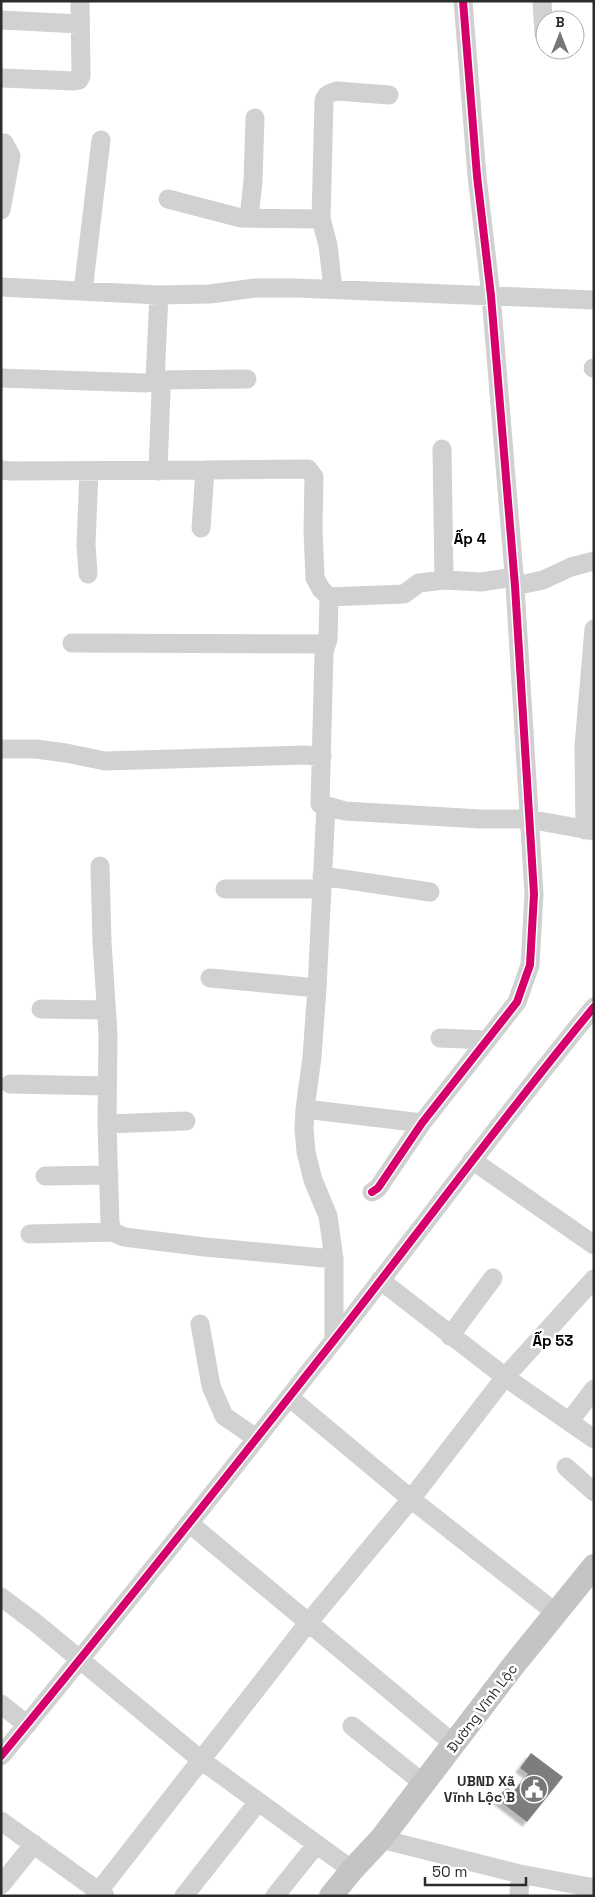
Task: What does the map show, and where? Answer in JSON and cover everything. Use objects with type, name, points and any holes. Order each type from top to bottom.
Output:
[{"type":"main road","name":"Đường Vĩnh Lộc","points":[[331,1896],[381,1839],[594,1566]]},
{"type":"street","points":[[2,78],[79,80],[81,76],[80,1]]},
{"type":"street","points":[[372,1192],[378,1188],[422,1123],[516,1002],[530,965],[534,894],[515,581],[491,296],[477,176],[463,1]]},
{"type":"street","points":[[1,20],[80,24]]},
{"type":"street","points":[[333,289],[328,245],[321,219],[325,96],[337,91],[389,95]]},
{"type":"street","points":[[249,218],[253,182],[255,118]]},
{"type":"street","points":[[84,291],[101,140]]},
{"type":"street","points":[[1,143],[4,143],[11,156],[1,210]]},
{"type":"street","points":[[168,199],[241,218],[321,219]]},
{"type":"street","points":[[1,287],[159,295],[210,294],[255,288],[333,289],[594,300]]},
{"type":"street","points":[[158,471],[161,390],[155,380],[159,295]]},
{"type":"street","points":[[1,378],[146,383],[155,380],[248,379]]},
{"type":"street","points":[[442,449],[444,580]]},
{"type":"street","points":[[1,470],[158,471],[288,468],[308,469],[311,471],[314,477],[313,530],[315,578],[321,589],[329,597],[328,639],[325,644],[320,804],[326,806],[345,811],[480,820],[528,818],[589,831],[584,746],[594,629]]},
{"type":"street","points":[[201,528],[205,470]]},
{"type":"street","points":[[88,574],[86,545],[90,471]]},
{"type":"street","points":[[329,597],[404,594],[419,583],[444,580],[481,582],[543,580],[571,566],[594,561]]},
{"type":"street","points":[[72,643],[325,644]]},
{"type":"street","points":[[1,749],[46,750],[105,761],[305,755],[322,757]]},
{"type":"street","points":[[326,806],[317,988],[312,1057],[305,1109],[306,1152],[313,1180],[328,1216],[334,1259],[334,1340]]},
{"type":"street","points":[[100,866],[106,1010],[110,1223],[113,1232]]},
{"type":"street","points":[[226,888],[321,883],[430,892]]},
{"type":"street","points":[[210,978],[317,988]]},
{"type":"street","points":[[1,1756],[80,1660],[289,1397],[528,1087],[594,1007]]},
{"type":"street","points":[[41,1009],[106,1010]]},
{"type":"street","points":[[440,1038],[486,1040]]},
{"type":"street","points":[[10,1084],[108,1086]]},
{"type":"street","points":[[305,1109],[422,1123]]},
{"type":"street","points":[[107,1124],[186,1121]]},
{"type":"street","points":[[472,1160],[594,1245]]},
{"type":"street","points":[[45,1176],[109,1175]]},
{"type":"street","points":[[30,1234],[113,1232],[124,1237],[205,1247],[334,1259]]},
{"type":"street","points":[[450,1336],[493,1278]]},
{"type":"street","points":[[1,1821],[100,1894],[308,1623],[411,1499],[505,1377],[594,1278]]},
{"type":"street","points":[[380,1280],[505,1377],[594,1439]]},
{"type":"street","points":[[200,1324],[211,1386],[224,1416],[256,1438]]},
{"type":"street","points":[[569,1422],[594,1389]]},
{"type":"street","points":[[289,1397],[411,1499],[556,1613]]},
{"type":"street","points":[[566,1467],[594,1492]]},
{"type":"street","points":[[189,1523],[454,1744]]},
{"type":"street","points":[[1,1597],[201,1760],[352,1870]]},
{"type":"street","points":[[1,1704],[27,1725]]},
{"type":"street","points":[[352,1726],[424,1784]]},
{"type":"street","points":[[184,1896],[258,1802]]},
{"type":"street","points":[[381,1839],[520,1874],[594,1888]]},
{"type":"street","points":[[1,1885],[34,1844]]},
{"type":"street","points":[[275,1896],[316,1844]]},
{"type":"street","points":[[519,1896],[520,1874]]},
{"type":"building","name":"UBND Xã Vĩnh Lộc B","points":[[531,1753],[563,1777],[527,1822],[497,1799],[507,1787],[513,1792],[528,1774],[520,1768]]},
{"type":"cycle path","points":[[372,1192],[378,1188],[422,1123],[517,1002],[530,965],[534,894],[515,586],[491,296],[477,176],[463,1]]},
{"type":"cycle path","points":[[1,1756],[260,1434],[594,1007]]},
{"type":"place","name":"UBND Xã Vĩnh Lộc B","points":[[534,1789]]},
{"type":"district","name":"Ấp 4","points":[[470,539]]},
{"type":"district","name":"Ấp 53","points":[[553,1341]]}]
